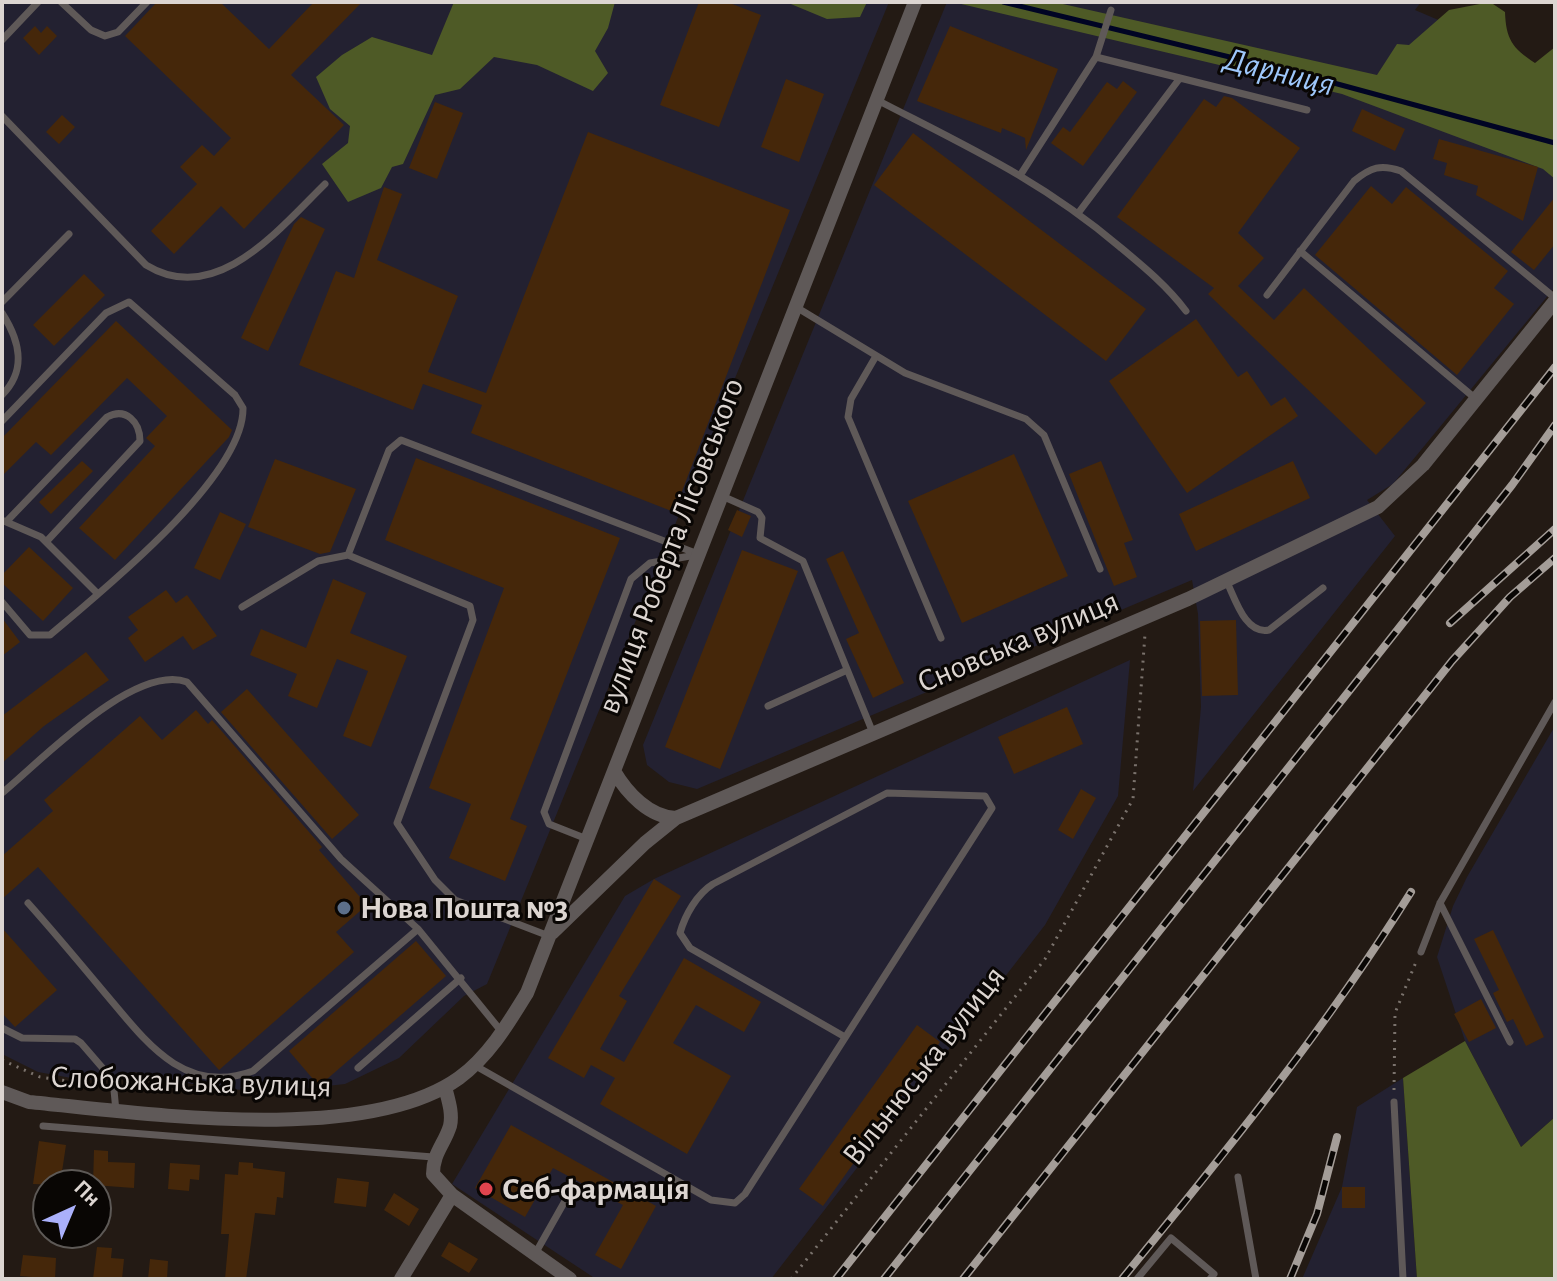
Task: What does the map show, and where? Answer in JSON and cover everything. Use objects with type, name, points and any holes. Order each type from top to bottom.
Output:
[{"type":"street","name":"вулиця Роберта Лісовського","points":[[445,1087],[474,1065],[503,1033],[527,993],[915,2]]},
{"type":"street","points":[[1476,399],[1555,299]]},
{"type":"street","name":"Сновська вулиця","points":[[549,936],[645,843],[676,818],[1147,617],[1378,507],[1423,465],[1476,399]]},
{"type":"street","points":[[614,771],[628,791],[647,807],[665,817],[676,818]]},
{"type":"street","points":[[445,1087],[451,1111],[450,1126],[433,1157],[433,1174],[452,1195],[570,1279]]},
{"type":"street","name":"Слобожанська вулиця","points":[[2,1092],[29,1102],[116,1111],[301,1121],[351,1116],[445,1087]]},
{"type":"street","points":[[401,1279],[452,1195]]},
{"type":"lane","points":[[2,40],[38,2]]},
{"type":"lane","points":[[61,2],[91,30],[105,36],[118,32],[147,2]]},
{"type":"lane","points":[[1021,174],[1096,57],[1111,10]]},
{"type":"lane","points":[[1096,57],[1307,110]]},
{"type":"lane","points":[[1079,212],[1180,78]]},
{"type":"lane","points":[[877,100],[1021,174],[1079,212],[1169,288],[1186,311]]},
{"type":"lane","points":[[2,116],[146,265],[165,276],[202,277],[240,263],[325,184]]},
{"type":"lane","points":[[1267,295],[1354,181],[1369,169],[1385,166],[1401,171],[1555,299]]},
{"type":"lane","points":[[2,302],[69,234]]},
{"type":"lane","points":[[1300,251],[1476,399]]},
{"type":"lane","points":[[2,421],[106,313],[129,302],[235,395],[243,408],[239,437],[224,463],[143,556],[50,635],[38,638],[21,627],[2,602]]},
{"type":"lane","points":[[794,306],[905,373],[1026,419],[1036,426],[1044,435],[1100,569]]},
{"type":"lane","points":[[2,313],[19,351],[20,369],[2,395]]},
{"type":"lane","points":[[876,356],[851,399],[848,417],[941,638]]},
{"type":"lane","points":[[46,542],[140,441],[136,423],[126,414],[117,412],[107,417],[4,521],[46,542],[98,594]]},
{"type":"lane","points":[[348,555],[389,450],[401,440],[698,554]]},
{"type":"lane","points":[[721,495],[758,512],[762,518],[760,538],[803,561],[873,735]]},
{"type":"lane","points":[[587,839],[549,824],[544,812],[631,579],[650,563],[698,554]]},
{"type":"lane","points":[[242,607],[318,561],[348,555],[463,602],[474,612],[397,823],[435,880],[455,900],[549,936]]},
{"type":"lane","points":[[1226,580],[1246,620],[1254,629],[1262,631],[1269,630],[1323,588]]},
{"type":"lane","points":[[768,706],[845,671]]},
{"type":"lane","points":[[2,793],[116,698],[158,680],[182,680],[193,688],[341,859],[418,929],[503,1033]]},
{"type":"lane","points":[[1421,952],[1440,903],[1555,702]]},
{"type":"lane","points":[[474,1065],[723,1204],[735,1203],[745,1194],[992,808],[985,796],[887,793],[708,887],[682,924],[680,933],[690,948],[845,1037]]},
{"type":"lane","points":[[28,903],[156,1052],[200,1075],[220,1079],[253,1071],[418,929]]},
{"type":"lane","points":[[1440,903],[1510,1042]]},
{"type":"lane","points":[[358,1068],[461,978]]},
{"type":"lane","points":[[2,1028],[22,1038],[75,1039],[108,1071],[114,1086],[116,1111]]},
{"type":"lane","points":[[1394,1102],[1403,1279]]},
{"type":"lane","points":[[43,1126],[433,1157]]},
{"type":"lane","points":[[1238,1177],[1256,1279]]},
{"type":"lane","points":[[535,1254],[574,1185]]},
{"type":"lane","points":[[1137,1279],[1171,1238],[1214,1274],[1210,1279]]},
{"type":"path","name":"Вільнюська вулиця","points":[[791,1279],[1045,959],[1133,799],[1147,617]]},
{"type":"path","points":[[1394,1102],[1395,1013],[1421,952]]},
{"type":"path","points":[[2,1060],[65,1083],[114,1086]]},
{"type":"shaded area","points":[[2,2],[889,2],[487,984],[464,996],[399,1058],[345,1084],[283,1091],[217,1089],[134,1072],[105,1080],[77,1079],[38,1072],[2,1054]]},
{"type":"shaded area","points":[[947,2],[1421,2],[1415,10],[1511,51],[1555,165],[1555,287],[1393,484],[1367,500],[1395,536],[1193,791],[1201,707],[1198,614],[1192,580],[697,789],[669,782],[647,765],[643,745]]},
{"type":"shaded area","points":[[1130,660],[1118,796],[1045,925],[771,1279],[596,1279],[452,1184],[625,896],[654,879]]},
{"type":"shaded area","points":[[1555,726],[1555,1117],[1521,1147],[1465,1041],[1437,957],[1453,906],[1467,877]]},
{"type":"shaded area","points":[[1403,1078],[1417,1279],[1302,1279],[1342,1187],[1357,1107]]},
{"type":"green space","points":[[454,2],[615,2],[608,28],[595,51],[608,73],[593,91],[537,65],[494,57],[460,89],[435,95],[403,164],[392,167],[381,188],[348,202],[322,164],[348,143],[350,126],[330,109],[316,77],[342,55],[372,37],[432,55]]},
{"type":"green space","points":[[786,2],[867,2],[860,17],[827,19]]},
{"type":"green space","points":[[1054,2],[1377,75],[1397,44],[1409,45],[1449,10],[1490,2],[1505,12],[1512,42],[1527,58],[1535,63],[1555,47],[1555,179],[1543,169],[1342,94],[957,3]]},
{"type":"green space","points":[[1465,1041],[1521,1147],[1555,1117],[1555,1279],[1417,1279],[1403,1078]]},
{"type":"building","points":[[157,2],[220,2],[269,49],[314,2],[362,2],[291,75],[344,125],[244,229],[221,206],[174,254],[151,231],[197,184],[180,167],[202,145],[214,156],[231,138],[125,36]]},
{"type":"building","points":[[699,2],[727,2],[761,15],[719,127],[660,105]]},
{"type":"building","points":[[35,26],[41,33],[47,26],[57,36],[39,55],[23,38]]},
{"type":"building","points":[[950,26],[1058,69],[1026,150],[1025,138],[1002,128],[1001,133],[917,101]]},
{"type":"building","points":[[786,79],[824,94],[799,162],[761,147]]},
{"type":"building","points":[[1123,81],[1137,92],[1083,166],[1051,143],[1063,127],[1070,132],[1107,82],[1117,89]]},
{"type":"building","points":[[1224,96],[1232,98],[1300,148],[1238,233],[1264,258],[1238,286],[1274,320],[1304,288],[1426,403],[1376,455],[1208,294],[1214,288],[1117,217],[1204,99],[1216,107]]},
{"type":"building","points":[[435,102],[463,113],[437,179],[409,168]]},
{"type":"building","points":[[1362,109],[1405,129],[1395,151],[1352,131]]},
{"type":"building","points":[[62,115],[75,127],[59,144],[46,132]]},
{"type":"building","points":[[588,132],[790,210],[674,512],[471,433],[482,405],[423,384],[413,410],[299,365],[336,271],[354,278],[384,187],[402,194],[377,260],[458,296],[428,372],[486,393]]},
{"type":"building","points":[[913,133],[1146,309],[1106,361],[874,185]]},
{"type":"building","points":[[1439,139],[1538,167],[1523,221],[1476,195],[1478,186],[1444,175],[1447,163],[1433,159]]},
{"type":"building","points":[[1371,186],[1392,204],[1406,187],[1508,271],[1494,288],[1514,304],[1457,375],[1315,255]]},
{"type":"building","points":[[1555,197],[1555,244],[1534,270],[1511,252]]},
{"type":"building","points":[[301,217],[325,229],[268,351],[241,338],[294,224]]},
{"type":"building","points":[[84,274],[105,295],[54,346],[33,325]]},
{"type":"building","points":[[1196,319],[1238,377],[1247,371],[1271,406],[1285,397],[1298,416],[1187,493],[1109,381]]},
{"type":"building","points":[[116,321],[232,430],[229,437],[115,560],[79,528],[155,446],[146,438],[167,416],[127,378],[51,455],[36,442],[2,476],[2,438]]},
{"type":"building","points":[[1014,454],[1068,576],[962,623],[908,501]]},
{"type":"building","points":[[416,458],[620,538],[510,819],[527,826],[505,881],[449,858],[471,804],[429,788],[504,588],[385,540]]},
{"type":"building","points":[[275,459],[356,489],[330,552],[320,554],[248,527]]},
{"type":"building","points":[[82,461],[93,471],[51,514],[39,502]]},
{"type":"building","points":[[1101,461],[1133,540],[1124,543],[1137,577],[1114,586],[1069,474]]},
{"type":"building","points":[[1293,461],[1310,498],[1196,551],[1179,514]]},
{"type":"building","points":[[737,510],[751,516],[742,537],[728,530]]},
{"type":"building","points":[[220,512],[246,524],[220,580],[194,568]]},
{"type":"building","points":[[29,547],[73,588],[43,621],[2,583],[2,575]]},
{"type":"building","points":[[742,550],[798,571],[720,769],[665,747]]},
{"type":"building","points":[[843,551],[904,683],[873,698],[846,639],[859,633],[826,559]]},
{"type":"building","points":[[333,579],[366,593],[350,633],[407,656],[371,747],[343,736],[368,671],[337,659],[317,708],[288,696],[297,674],[250,655],[261,629],[306,648]]},
{"type":"building","points":[[166,590],[176,603],[187,595],[217,636],[193,650],[183,636],[145,662],[128,638],[138,630],[128,617]]},
{"type":"building","points":[[2,618],[20,642],[2,656]]},
{"type":"building","points":[[1236,620],[1238,695],[1202,696],[1200,621]]},
{"type":"building","points":[[86,652],[109,680],[44,726],[2,763],[2,716]]},
{"type":"building","points":[[247,689],[359,815],[332,839],[221,712]]},
{"type":"building","points":[[1067,707],[1083,744],[1014,774],[998,737]]},
{"type":"building","points":[[196,710],[208,724],[212,720],[322,847],[319,850],[367,905],[336,932],[354,952],[219,1070],[38,867],[2,899],[2,856],[53,811],[44,800],[140,716],[162,740]]},
{"type":"building","points":[[1081,789],[1096,798],[1073,839],[1058,830]]},
{"type":"building","points":[[654,879],[681,896],[619,996],[627,1001],[600,1049],[624,1062],[684,958],[761,1002],[744,1032],[696,1005],[673,1043],[731,1076],[687,1154],[600,1104],[615,1078],[591,1065],[584,1078],[548,1058]]},
{"type":"building","points":[[2,928],[57,990],[15,1027],[2,1013]]},
{"type":"building","points":[[1493,930],[1544,1037],[1526,1046],[1513,1019],[1507,1022],[1493,993],[1499,990],[1474,939]]},
{"type":"building","points":[[416,941],[446,976],[319,1086],[289,1051]]},
{"type":"building","points":[[1481,999],[1496,1028],[1469,1042],[1454,1014]]},
{"type":"building","points":[[917,1025],[940,1042],[823,1206],[799,1189]]},
{"type":"building","points":[[511,1125],[656,1206],[621,1269],[595,1255],[623,1205],[553,1168],[525,1217],[475,1188]]},
{"type":"building","points":[[39,1141],[66,1145],[62,1169],[35,1169]]},
{"type":"building","points":[[94,1150],[108,1151],[108,1162],[135,1163],[134,1188],[112,1186],[112,1169],[93,1169]]},
{"type":"building","points":[[239,1162],[253,1163],[253,1168],[285,1172],[283,1198],[277,1197],[275,1215],[255,1213],[246,1279],[225,1279],[229,1234],[221,1234],[225,1174],[238,1175]]},
{"type":"building","points":[[170,1163],[200,1165],[199,1180],[190,1179],[189,1191],[168,1189]]},
{"type":"building","points":[[337,1178],[369,1182],[366,1207],[334,1203]]},
{"type":"building","points":[[1342,1187],[1365,1187],[1365,1208],[1342,1208]]},
{"type":"building","points":[[394,1193],[419,1209],[409,1226],[384,1210]]},
{"type":"building","points":[[449,1242],[478,1259],[469,1273],[441,1256]]},
{"type":"building","points":[[97,1249],[112,1249],[111,1258],[124,1259],[122,1279],[93,1279]]},
{"type":"building","points":[[23,1255],[56,1258],[55,1279],[20,1276]]},
{"type":"building","points":[[150,1259],[168,1261],[167,1279],[148,1279]]},
{"type":"waterway","name":"Дарниця","points":[[1003,2],[1308,76],[1555,143]]},
{"type":"railway","points":[[836,1279],[1555,367]]},
{"type":"railway","points":[[884,1279],[1512,485],[1555,425]]},
{"type":"railway","points":[[1450,623],[1555,529]]},
{"type":"railway","points":[[963,1279],[1452,661],[1510,597],[1555,558]]},
{"type":"railway","points":[[1122,1279],[1309,1042],[1411,892]]},
{"type":"railway","points":[[1290,1279],[1317,1214],[1337,1137]]},
{"type":"place","name":"Нова Пошта №3","points":[[344,908]]},
{"type":"place","name":"Себ-фармація","points":[[486,1189]]}]
